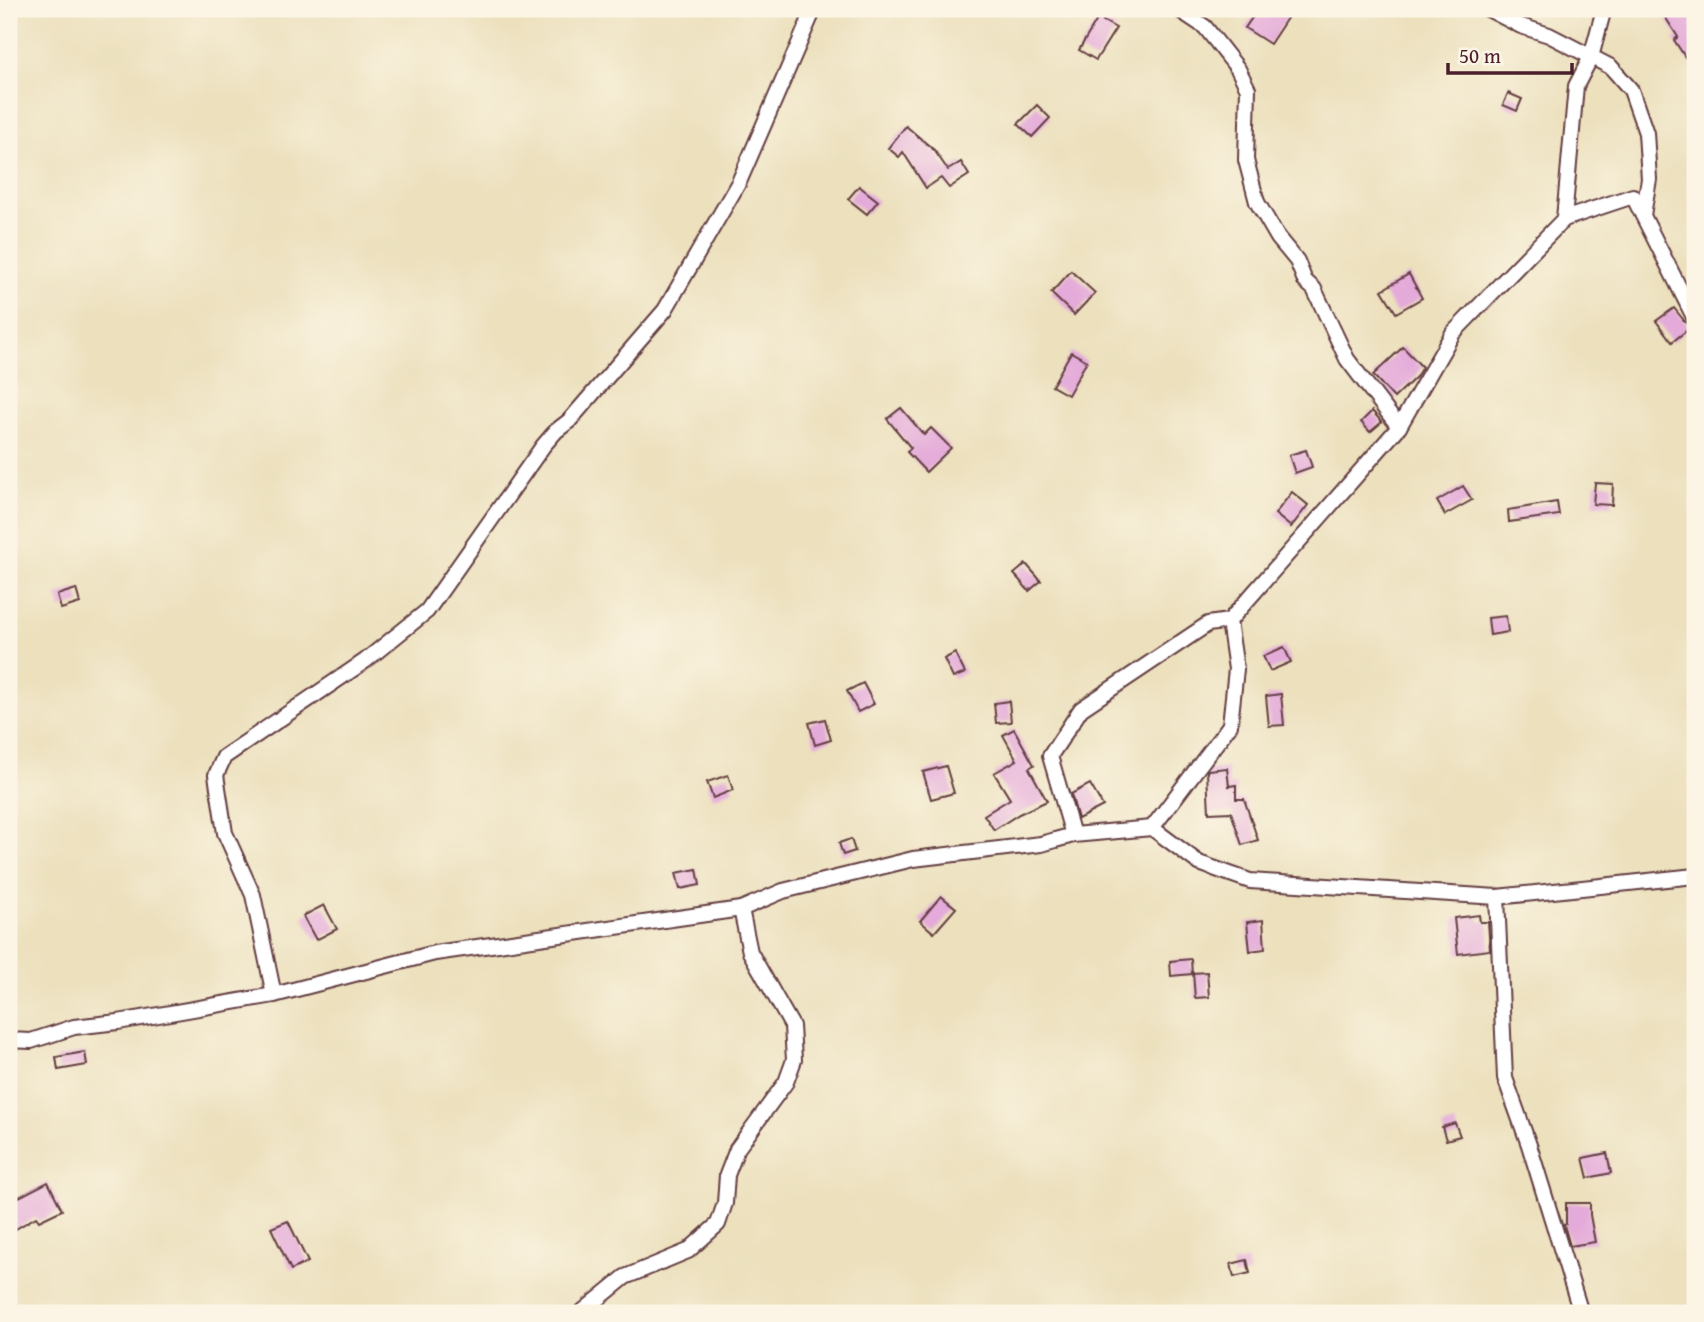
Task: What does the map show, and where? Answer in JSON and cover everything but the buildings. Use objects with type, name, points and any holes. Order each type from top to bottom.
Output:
[{"type":"street","points":[[274,995],[253,895],[225,833],[216,775],[224,757],[365,661],[427,611],[543,446],[569,421],[665,310],[739,182],[814,9]]},
{"type":"street","points":[[1178,9],[1205,27],[1238,69],[1248,89],[1246,160],[1257,202],[1278,239],[1297,261],[1305,281],[1314,289],[1347,359],[1399,427]]},
{"type":"street","points":[[1488,9],[1521,26],[1549,35],[1611,67],[1631,90],[1646,132],[1649,179],[1643,215]]},
{"type":"street","points":[[1564,219],[1576,86],[1591,57],[1604,9]]},
{"type":"street","points":[[1073,835],[1050,756],[1081,709],[1208,624],[1229,621],[1399,427],[1453,333],[1564,219],[1633,197],[1695,319]]},
{"type":"street","points":[[1152,828],[1230,725],[1236,669],[1229,621]]},
{"type":"street","points":[[9,1040],[30,1041],[74,1027],[274,995],[435,953],[741,909],[782,891],[913,859],[1041,844],[1073,835],[1152,828],[1199,863],[1250,881],[1497,897],[1695,876]]},
{"type":"street","points":[[1497,897],[1505,1077],[1581,1313]]},
{"type":"street","points":[[581,1313],[625,1277],[688,1251],[718,1224],[725,1203],[727,1175],[737,1149],[786,1082],[794,1059],[792,1026],[750,952],[741,909]]}]
